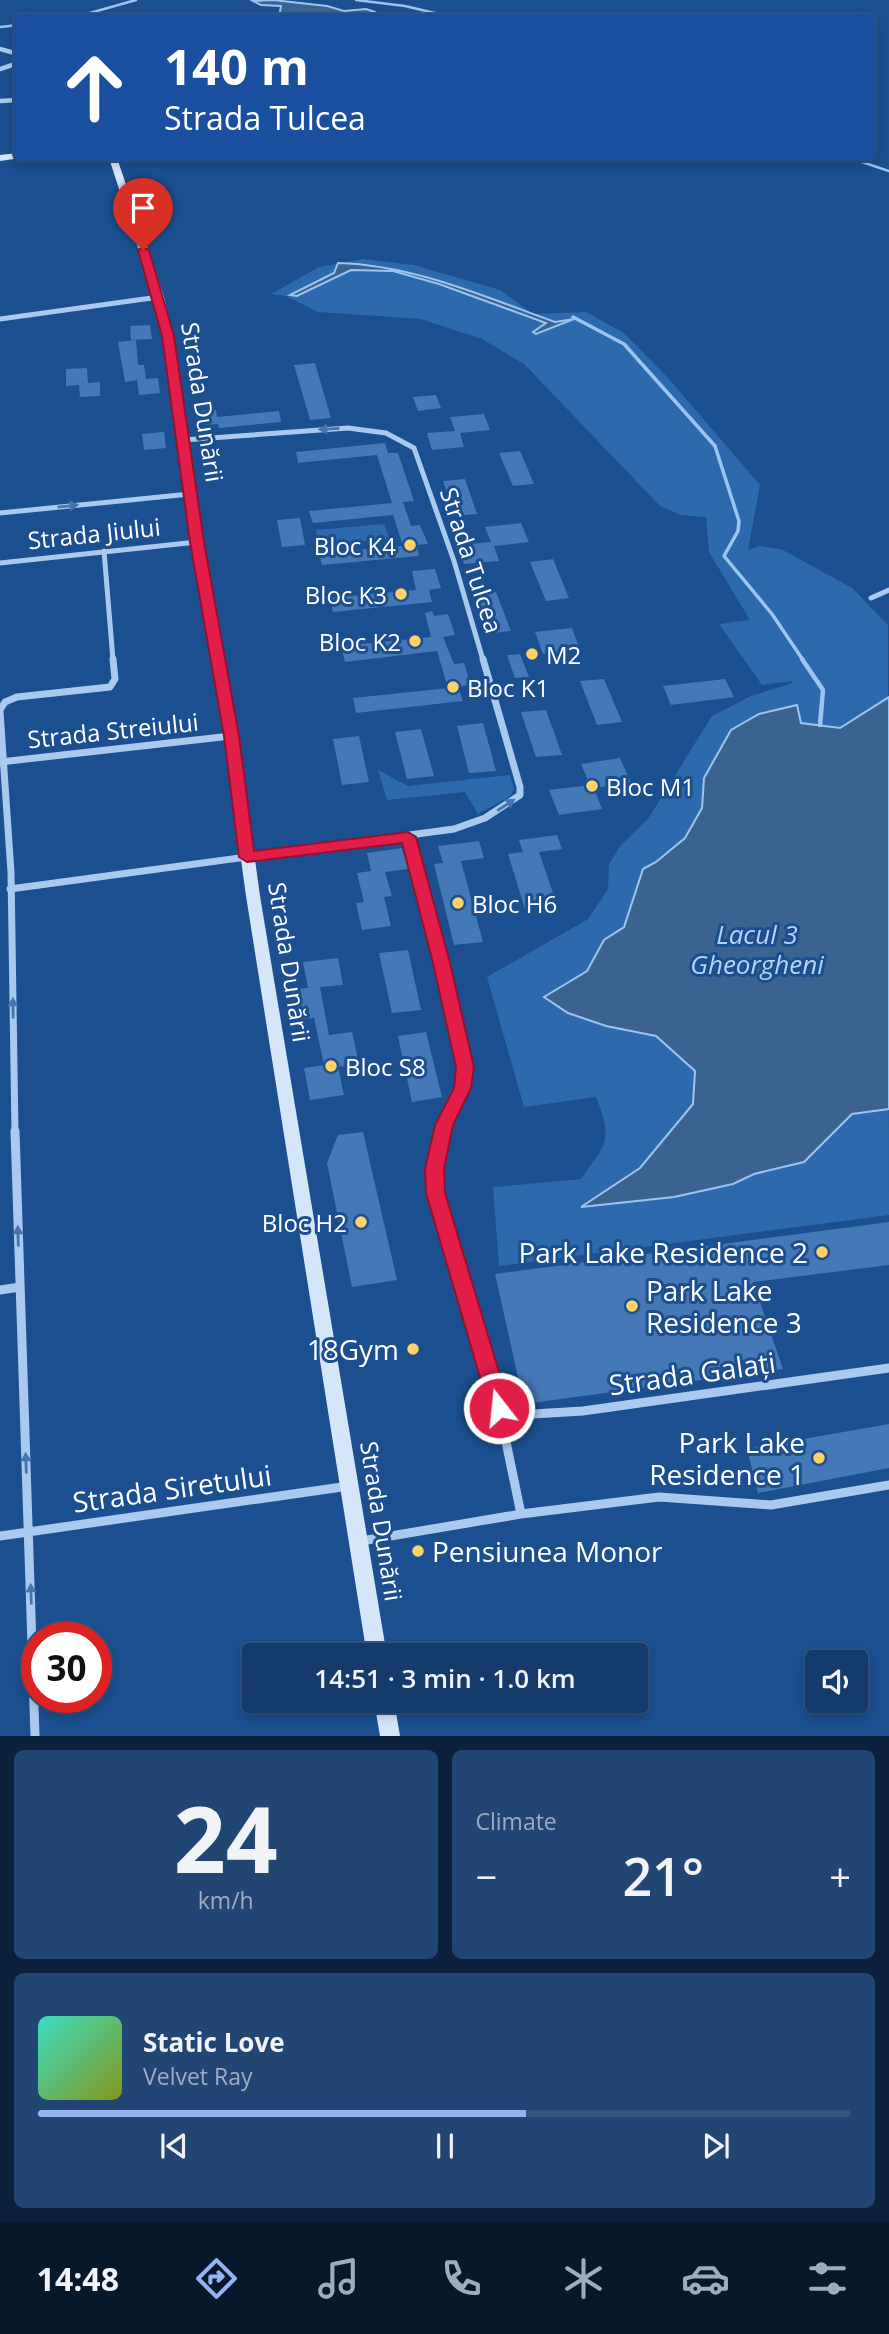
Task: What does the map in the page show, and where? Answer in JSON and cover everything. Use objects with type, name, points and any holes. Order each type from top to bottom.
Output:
[{"type":"street","name":"Strada Dunării","points":[[114,161],[159,296],[168,336],[197,542],[231,736],[247,857],[375,1643]]},
{"type":"street","points":[[0,320],[159,296]]},
{"type":"street","name":"Strada Tulcea","points":[[10,889],[408,837],[472,824],[520,795],[520,787],[454,561],[414,448],[386,433],[348,428],[183,440]]},
{"type":"street","name":"Strada Jiului","points":[[0,513],[190,494]]},
{"type":"street","name":"Strada Jiului","points":[[0,562],[197,542]]},
{"type":"street","points":[[35,1735],[10,889],[0,711],[5,702],[17,697],[110,687],[115,679],[104,551]]},
{"type":"street","points":[[871,598],[889,590]]},
{"type":"street","name":"Strada Streiului","points":[[3,762],[231,736]]},
{"type":"street","points":[[408,837],[442,963],[465,1067],[463,1088],[444,1125],[435,1169],[436,1193],[501,1416],[521,1514]]},
{"type":"street","points":[[0,1290],[20,1287]]},
{"type":"street","name":"Strada Galați","points":[[501,1416],[583,1411],[889,1368]]},
{"type":"street","points":[[359,1541],[376,1536],[521,1514],[659,1497],[771,1505],[889,1485]]},
{"type":"street","name":"Strada Siretului","points":[[0,1536],[350,1486]]},
{"type":"street","points":[[386,1713],[390,1735]]},
{"type":"shaded area","points":[[362,259],[414,265],[500,290],[533,314],[586,312],[624,333],[669,379],[760,485],[748,550],[759,546],[781,549],[852,588],[888,625],[889,1215],[499,1266],[493,1187],[581,1179],[602,1149],[606,1132],[596,1097],[524,1107],[487,977],[588,919],[608,889],[609,864],[620,846],[648,819],[712,716],[751,696],[793,683],[762,685],[719,624],[750,620],[709,552],[706,517],[681,515],[660,506],[524,364],[482,339],[421,319],[318,312],[286,296],[271,294],[319,267]]},
{"type":"shaded area","points":[[384,524],[390,539],[319,545],[316,530]]},
{"type":"shaded area","points":[[378,770],[408,786],[510,775],[514,789],[510,796],[478,814],[465,792],[387,800]]},
{"type":"water","points":[[273,0],[327,6],[344,11],[366,9],[375,12],[278,14],[281,6],[261,5],[253,1]]},
{"type":"water","points":[[338,263],[366,265],[422,276],[555,322],[574,319],[536,334],[533,332],[546,323],[439,284],[393,271],[351,270],[297,296],[290,295],[334,273]]},
{"type":"water","name":"Lacul 3 Gheorgheni","points":[[889,697],[889,1109],[852,1114],[804,1162],[754,1174],[733,1184],[674,1197],[581,1207],[640,1168],[693,1104],[695,1071],[656,1036],[606,1026],[568,1013],[544,997],[587,971],[604,940],[624,927],[643,869],[685,838],[702,808],[704,778],[731,730],[759,714],[797,705],[801,723],[840,728]]},
{"type":"building","points":[[150,325],[152,339],[131,340],[130,326]]},
{"type":"building","points":[[136,340],[138,365],[144,365],[146,379],[158,378],[160,393],[139,395],[137,380],[125,382],[118,342]]},
{"type":"building","points":[[315,363],[331,418],[310,420],[294,365]]},
{"type":"building","points":[[87,368],[88,383],[100,382],[100,396],[80,397],[79,385],[66,386],[66,369]]},
{"type":"building","points":[[436,395],[441,408],[418,411],[413,397]]},
{"type":"building","points":[[216,410],[217,417],[279,411],[281,422],[219,428],[218,424],[198,425],[195,411]]},
{"type":"building","points":[[484,414],[490,430],[460,433],[464,447],[432,450],[427,433],[455,431],[450,417]]},
{"type":"building","points":[[164,432],[166,448],[144,450],[142,434]]},
{"type":"building","points":[[385,443],[388,453],[398,453],[414,501],[403,502],[411,526],[420,525],[428,544],[417,545],[419,556],[322,565],[319,553],[403,546],[393,515],[313,523],[309,511],[392,503],[377,455],[298,463],[296,452]]},
{"type":"building","points":[[520,451],[534,484],[513,486],[499,453]]},
{"type":"building","points":[[465,479],[477,514],[455,516],[443,481]]},
{"type":"building","points":[[300,518],[305,545],[282,547],[277,520]]},
{"type":"building","points":[[521,523],[529,542],[494,546],[499,561],[464,564],[458,545],[491,542],[485,527]]},
{"type":"building","points":[[553,559],[569,598],[546,601],[530,562]]},
{"type":"building","name":"Bloc K3","points":[[435,569],[441,588],[429,590],[432,602],[333,612],[330,598],[416,590],[412,571]]},
{"type":"building","points":[[496,592],[511,631],[486,634],[472,595]]},
{"type":"building","name":"Bloc K2","points":[[432,611],[434,616],[448,614],[455,635],[443,637],[454,664],[464,663],[471,685],[448,688],[437,651],[345,662],[341,646],[431,637],[425,613]]},
{"type":"building","points":[[572,628],[580,650],[543,654],[535,632]]},
{"type":"building","points":[[520,654],[529,677],[515,678],[507,655]]},
{"type":"building","points":[[604,679],[622,722],[597,725],[580,681]]},
{"type":"building","points":[[725,679],[734,697],[671,705],[663,686]]},
{"type":"building","name":"Bloc K1","points":[[458,687],[463,701],[356,713],[353,698]]},
{"type":"building","points":[[546,710],[562,755],[536,757],[521,712]]},
{"type":"building","points":[[483,723],[496,771],[469,773],[457,726]]},
{"type":"building","points":[[421,729],[434,776],[407,779],[395,732]]},
{"type":"building","points":[[359,736],[369,782],[342,785],[333,739]]},
{"type":"building","name":"Bloc M1","points":[[620,758],[631,783],[594,788],[602,809],[559,815],[549,790],[590,785],[581,764]]},
{"type":"building","points":[[557,835],[562,849],[539,852],[557,905],[525,909],[508,854],[523,852],[519,840]]},
{"type":"building","name":"Bloc H6","points":[[479,841],[484,858],[461,861],[483,942],[454,945],[434,864],[443,863],[438,846]]},
{"type":"building","points":[[402,848],[408,869],[385,872],[392,896],[384,897],[391,926],[362,930],[356,903],[364,902],[357,873],[371,871],[367,853]]},
{"type":"building","points":[[408,950],[421,1010],[392,1013],[379,953]]},
{"type":"building","points":[[338,958],[343,985],[320,987],[329,1035],[352,1032],[359,1064],[338,1067],[344,1095],[310,1100],[304,1068],[324,1065],[314,1018],[297,1020],[292,989],[308,988],[303,962]]},
{"type":"building","points":[[426,1032],[442,1097],[412,1102],[398,1036]]},
{"type":"building","name":"Bloc H2","points":[[363,1132],[397,1280],[352,1287],[327,1163],[338,1135]]},
{"type":"building","name":"Park Lake Residence 3","points":[[889,1222],[889,1265],[753,1282],[783,1369],[524,1404],[495,1274]]},
{"type":"building","name":"Park Lake Residence 1","points":[[889,1424],[889,1468],[758,1493],[747,1449]]},
{"type":"waterway","points":[[86,14],[136,0]]},
{"type":"waterway","points":[[356,0],[405,6],[439,14]]},
{"type":"waterway","points":[[0,27],[14,25]]},
{"type":"waterway","points":[[859,161],[889,171]]},
{"type":"waterway","points":[[573,317],[624,344],[715,446],[739,521],[738,531],[724,556],[772,614],[803,660]]},
{"type":"waterway","points":[[802,659],[823,690],[820,725]]},
{"type":"place","name":"Bloc K4","points":[[410,545]]},
{"type":"place","name":"Bloc K3","points":[[401,594]]},
{"type":"place","name":"Bloc K2","points":[[415,641]]},
{"type":"place","name":"M2","points":[[532,654]]},
{"type":"place","name":"Bloc K1","points":[[453,687]]},
{"type":"place","name":"Bloc M1","points":[[592,786]]},
{"type":"place","name":"Bloc H6","points":[[458,903]]},
{"type":"place","name":"Bloc S8","points":[[331,1066]]},
{"type":"place","name":"Bloc H2","points":[[361,1222]]},
{"type":"place","name":"Park Lake Residence 2","points":[[822,1252]]},
{"type":"place","name":"Park Lake Residence 3","points":[[632,1306]]},
{"type":"place","name":"18Gym","points":[[413,1349]]},
{"type":"place","name":"Park Lake Residence 1","points":[[819,1458]]},
{"type":"place","name":"Pensiunea Monor","points":[[418,1551]]},
{"type":"route","points":[[143,250],[159,296],[168,336],[197,542],[231,736],[247,857],[408,837],[442,963],[465,1067],[463,1088],[444,1125],[435,1169],[436,1193],[499,1408]]}]
